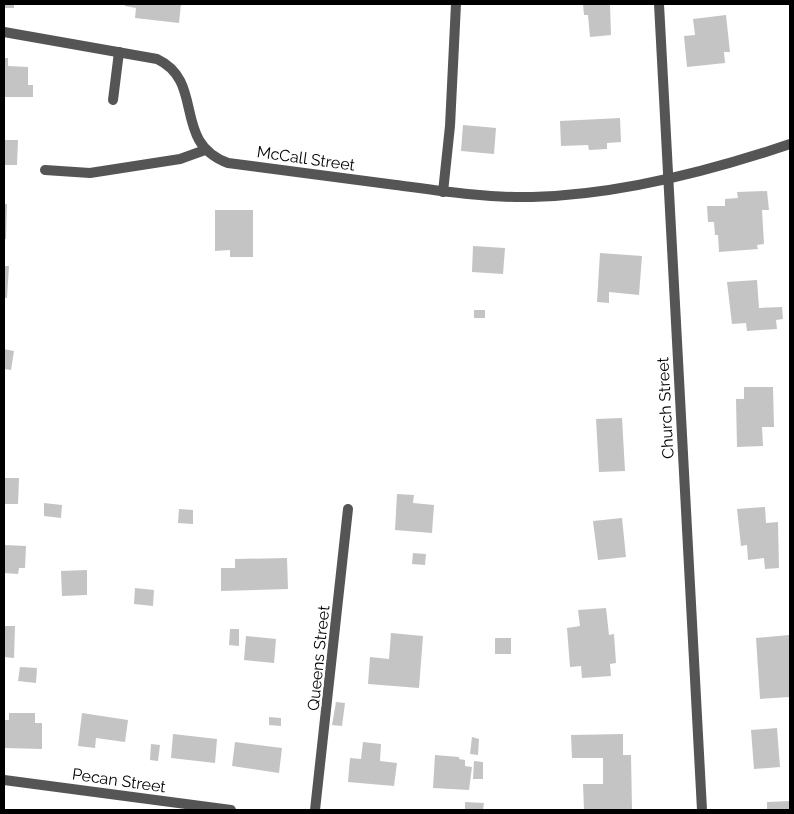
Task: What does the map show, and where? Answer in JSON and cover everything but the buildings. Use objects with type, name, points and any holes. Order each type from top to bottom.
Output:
[{"type":"street","points":[[443,192],[450,126],[456,4]]},
{"type":"street","name":"Church Street","points":[[659,4],[702,810]]},
{"type":"street","points":[[4,32],[157,59],[174,70],[184,87],[198,140],[205,150],[180,159],[90,173],[45,170]]},
{"type":"street","points":[[113,100],[119,52]]},
{"type":"street","name":"McCall Street","points":[[205,150],[216,159],[228,163],[443,192],[522,197],[564,196],[668,177],[790,144]]},
{"type":"street","name":"Queens Street","points":[[315,810],[348,509]]},
{"type":"street","name":"Pecan Street","points":[[4,780],[231,810]]}]
